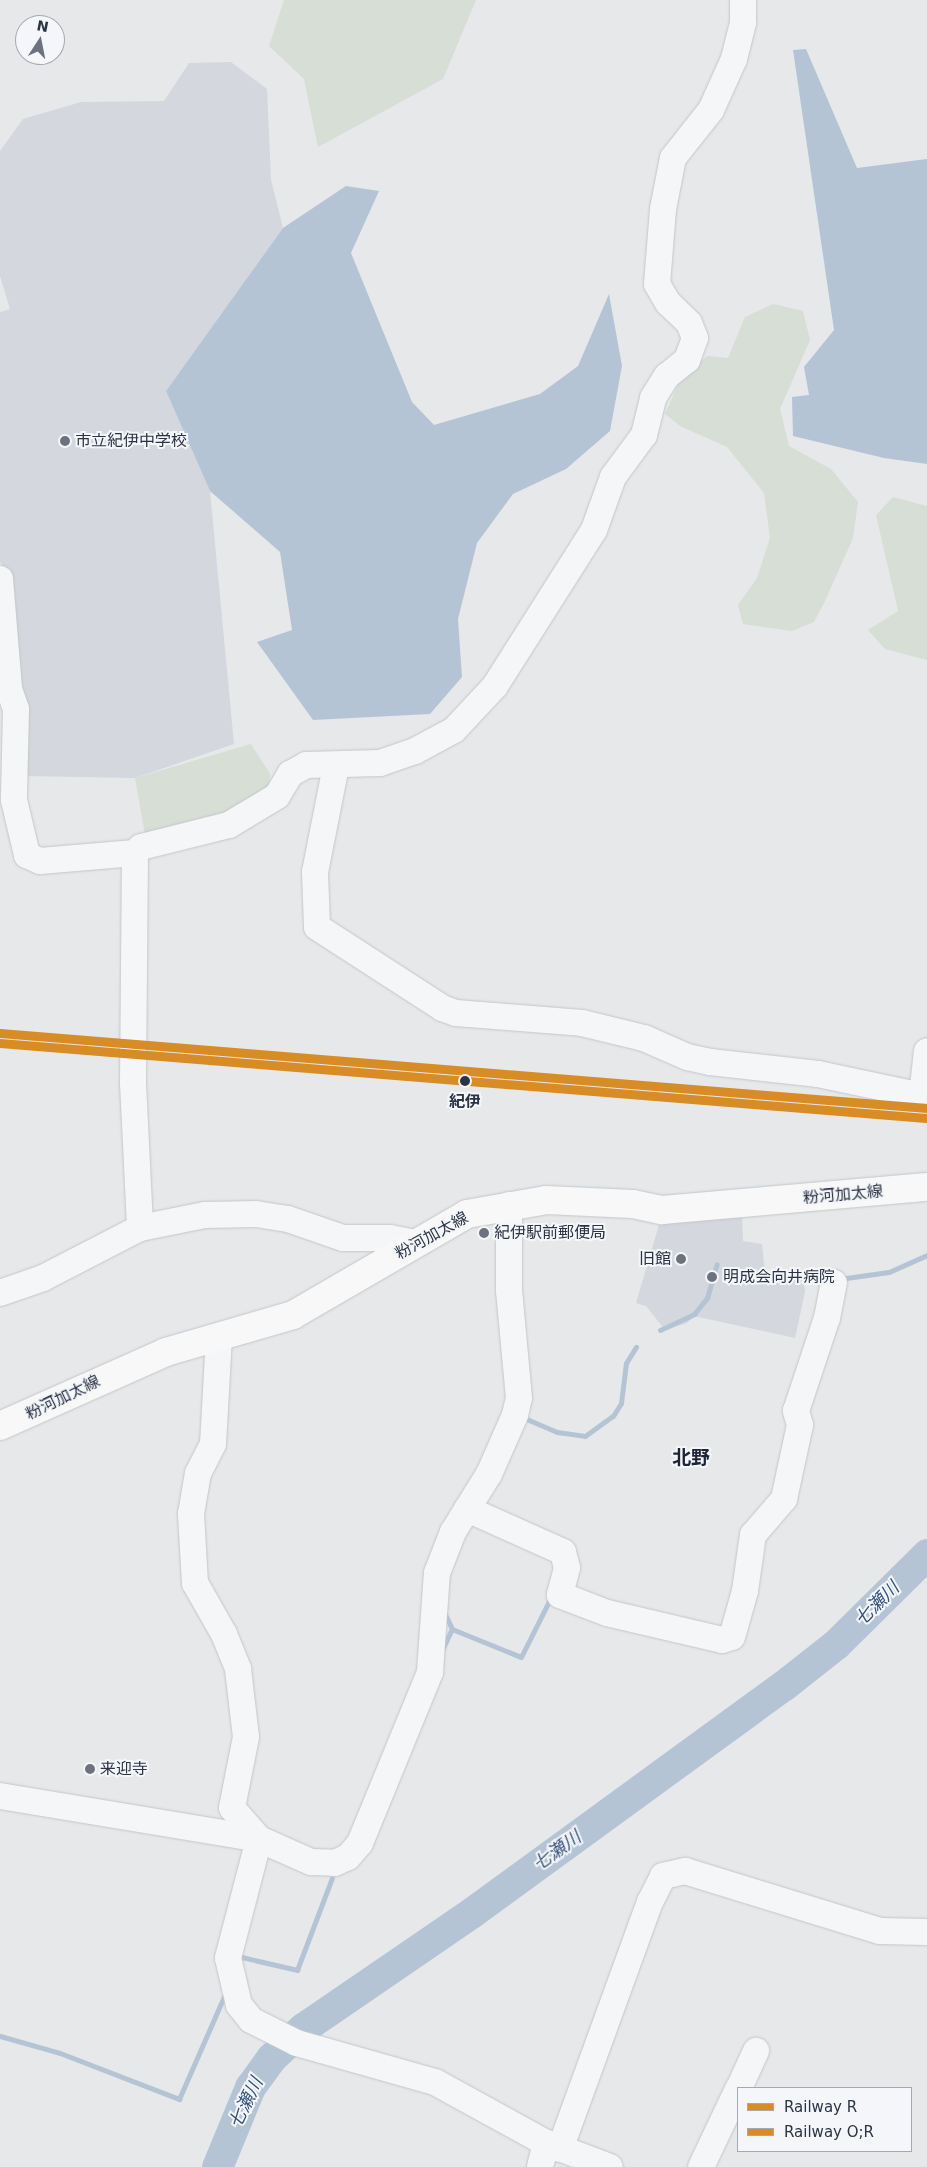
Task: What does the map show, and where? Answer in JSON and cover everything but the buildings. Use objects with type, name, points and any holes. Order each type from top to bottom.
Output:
[{"type":"main road","name":"粉河加太線","points":[[0,1426],[42,1410],[130,1366],[219,1337],[293,1316],[467,1214],[546,1200],[633,1204],[662,1210],[927,1187]]},
{"type":"street","points":[[0,579],[4,688],[16,709],[14,800],[28,855],[40,861],[135,853],[141,847],[229,825],[277,796],[290,774],[306,765],[336,766],[380,763],[415,751],[454,730],[495,686],[594,530],[613,477],[644,435],[653,398],[667,376],[687,360],[695,338],[689,323],[668,303],[657,284],[663,209],[673,158],[711,110],[734,59],[744,22],[742,0]]},
{"type":"street","points":[[336,766],[315,872],[316,927],[442,1008],[456,1013],[582,1023],[644,1038],[686,1057],[710,1062],[818,1074],[924,1097],[927,1051]]},
{"type":"street","points":[[135,853],[134,1083],[140,1228]]},
{"type":"street","points":[[0,1796],[259,1839],[311,1862],[335,1863],[348,1857],[360,1843],[415,1705],[423,1694],[430,1672],[437,1573],[467,1509],[488,1474],[515,1415],[519,1398],[509,1291],[509,1206]]},
{"type":"street","points":[[0,1293],[43,1278],[140,1228],[205,1215],[256,1214],[288,1219],[343,1238],[390,1238],[416,1243]]},
{"type":"street","points":[[467,1509],[563,1552],[568,1568],[560,1595],[607,1613],[722,1640],[732,1637],[745,1591],[754,1535],[784,1499],[800,1425],[796,1410],[827,1318],[834,1283]]},
{"type":"street","points":[[219,1337],[213,1444],[198,1473],[191,1514],[195,1584],[224,1634],[238,1669],[246,1737],[232,1808],[259,1839]]},
{"type":"street","points":[[259,1839],[228,1958],[239,2005],[251,2020],[287,2038],[435,2082],[549,2153],[610,2167]]},
{"type":"street","points":[[549,2153],[650,1902],[663,1876],[685,1871],[880,1931],[927,1932]]},
{"type":"street","points":[[739,2087],[756,2052]]},
{"type":"street","points":[[701,2167],[737,2091]]},
{"type":"shaded area","points":[[284,0],[476,0],[443,79],[318,147],[304,79],[269,46]]},
{"type":"shaded area","points":[[231,62],[267,89],[271,180],[283,228],[166,391],[210,491],[234,744],[135,778],[23,776],[12,579],[0,562],[0,312],[10,309],[0,276],[0,151],[23,119],[81,102],[164,101],[189,63]]},
{"type":"shaded area","points":[[773,304],[803,311],[810,340],[780,409],[789,446],[831,469],[858,502],[853,538],[824,603],[814,622],[792,631],[743,624],[738,605],[757,578],[770,538],[764,493],[727,447],[680,426],[665,414],[681,378],[707,356],[728,358],[745,317]]},
{"type":"shaded area","points":[[893,497],[927,506],[927,660],[885,649],[868,630],[898,611],[876,515]]},
{"type":"shaded area","points":[[251,744],[270,774],[269,788],[227,816],[145,835],[135,778]]},
{"type":"shaded area","name":"明成会向井病院","points":[[742,1212],[743,1241],[762,1244],[765,1274],[804,1279],[805,1292],[795,1338],[694,1316],[687,1323],[665,1330],[646,1306],[636,1303],[661,1218]]},
{"type":"water","points":[[806,49],[857,168],[927,159],[927,464],[884,458],[793,436],[792,397],[809,395],[804,367],[834,330],[793,50]]},
{"type":"water","points":[[346,186],[379,191],[351,253],[412,402],[434,425],[540,394],[578,366],[609,294],[622,366],[610,431],[566,469],[513,494],[477,543],[458,619],[462,677],[430,714],[313,720],[257,642],[292,630],[280,552],[210,491],[166,391],[283,228]]},
{"type":"waterway","points":[[839,1279],[889,1272],[927,1255]]},
{"type":"waterway","points":[[660,1330],[694,1314],[707,1298],[717,1264]]},
{"type":"waterway","points":[[524,1418],[557,1432],[585,1436],[613,1416],[621,1403],[626,1363],[636,1347]]},
{"type":"waterway","name":"七瀬川","points":[[217,2167],[250,2087],[271,2058],[303,2028],[471,1913],[784,1685],[836,1644],[927,1554]]},
{"type":"waterway","points":[[442,1650],[452,1629],[521,1657],[552,1595]]},
{"type":"waterway","points":[[445,1614],[452,1629]]},
{"type":"waterway","points":[[237,1956],[297,1970],[332,1878]]},
{"type":"waterway","points":[[0,2036],[60,2053],[179,2099],[226,1992]]},
{"type":"rail line","name":"R","points":[[0,1033],[927,1108]]},
{"type":"rail line","name":"O;R","points":[[0,1043],[926,1118]]},
{"type":"place","name":"市立紀伊中学校","points":[[65,441]]},
{"type":"place","name":"紀伊","points":[[465,1081]]},
{"type":"place","name":"紀伊駅前郵便局","points":[[484,1233]]},
{"type":"place","name":"旧館","points":[[681,1259]]},
{"type":"place","name":"明成会向井病院","points":[[712,1277]]},
{"type":"place","name":"来迎寺","points":[[90,1769]]},
{"type":"district","name":"北野","points":[[691,1458]]}]
